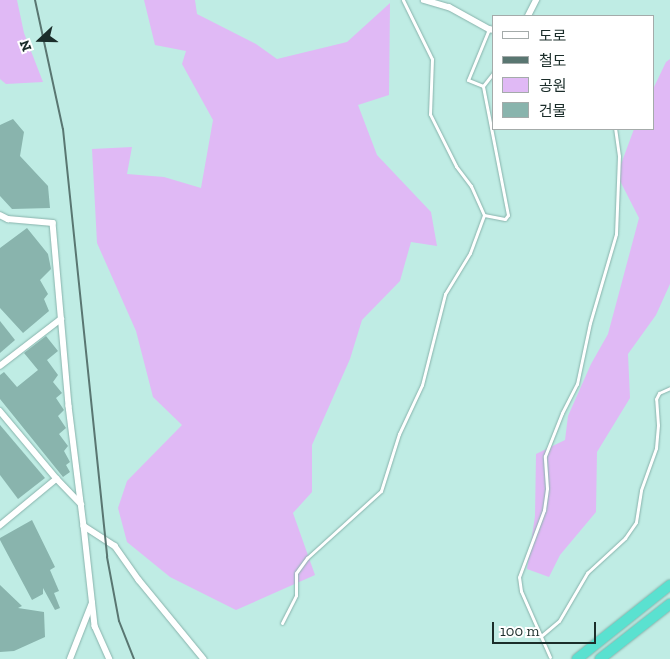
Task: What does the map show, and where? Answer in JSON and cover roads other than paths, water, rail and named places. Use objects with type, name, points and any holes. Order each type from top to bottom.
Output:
[{"type":"highway","points":[[577,659],[670,585]]},
{"type":"highway","points":[[600,659],[670,604]]},
{"type":"street","points":[[424,0],[449,7],[491,29]]},
{"type":"street","points":[[528,15],[536,0]]},
{"type":"street","points":[[0,215],[8,219],[53,223],[61,319],[96,626],[110,659]]},
{"type":"street","points":[[0,366],[61,319]]},
{"type":"street","points":[[0,411],[57,479],[81,504]]},
{"type":"street","points":[[0,526],[57,479]]},
{"type":"street","points":[[84,526],[115,546],[139,580],[204,659]]},
{"type":"street","points":[[70,659],[93,602]]},
{"type":"lane","points":[[282,624],[296,595],[296,573],[307,558],[381,491],[399,434],[422,385],[445,294],[470,253],[484,214],[471,186],[456,166],[430,114],[432,59],[403,0]]},
{"type":"lane","points":[[483,86],[468,80],[491,29]]},
{"type":"lane","points":[[492,75],[483,86],[492,130]]},
{"type":"lane","points":[[484,214],[505,219],[508,207],[492,130]]},
{"type":"lane","points":[[550,657],[521,591],[519,577],[544,510],[547,488],[545,456],[562,412],[577,384],[590,323],[616,234],[619,156],[615,130]]},
{"type":"lane","points":[[542,636],[559,621],[587,573],[625,538],[636,522],[641,490],[656,448],[656,399],[659,393],[670,388]]},
{"type":"railway","points":[[35,0],[63,129],[107,557],[119,621],[134,659]]}]
